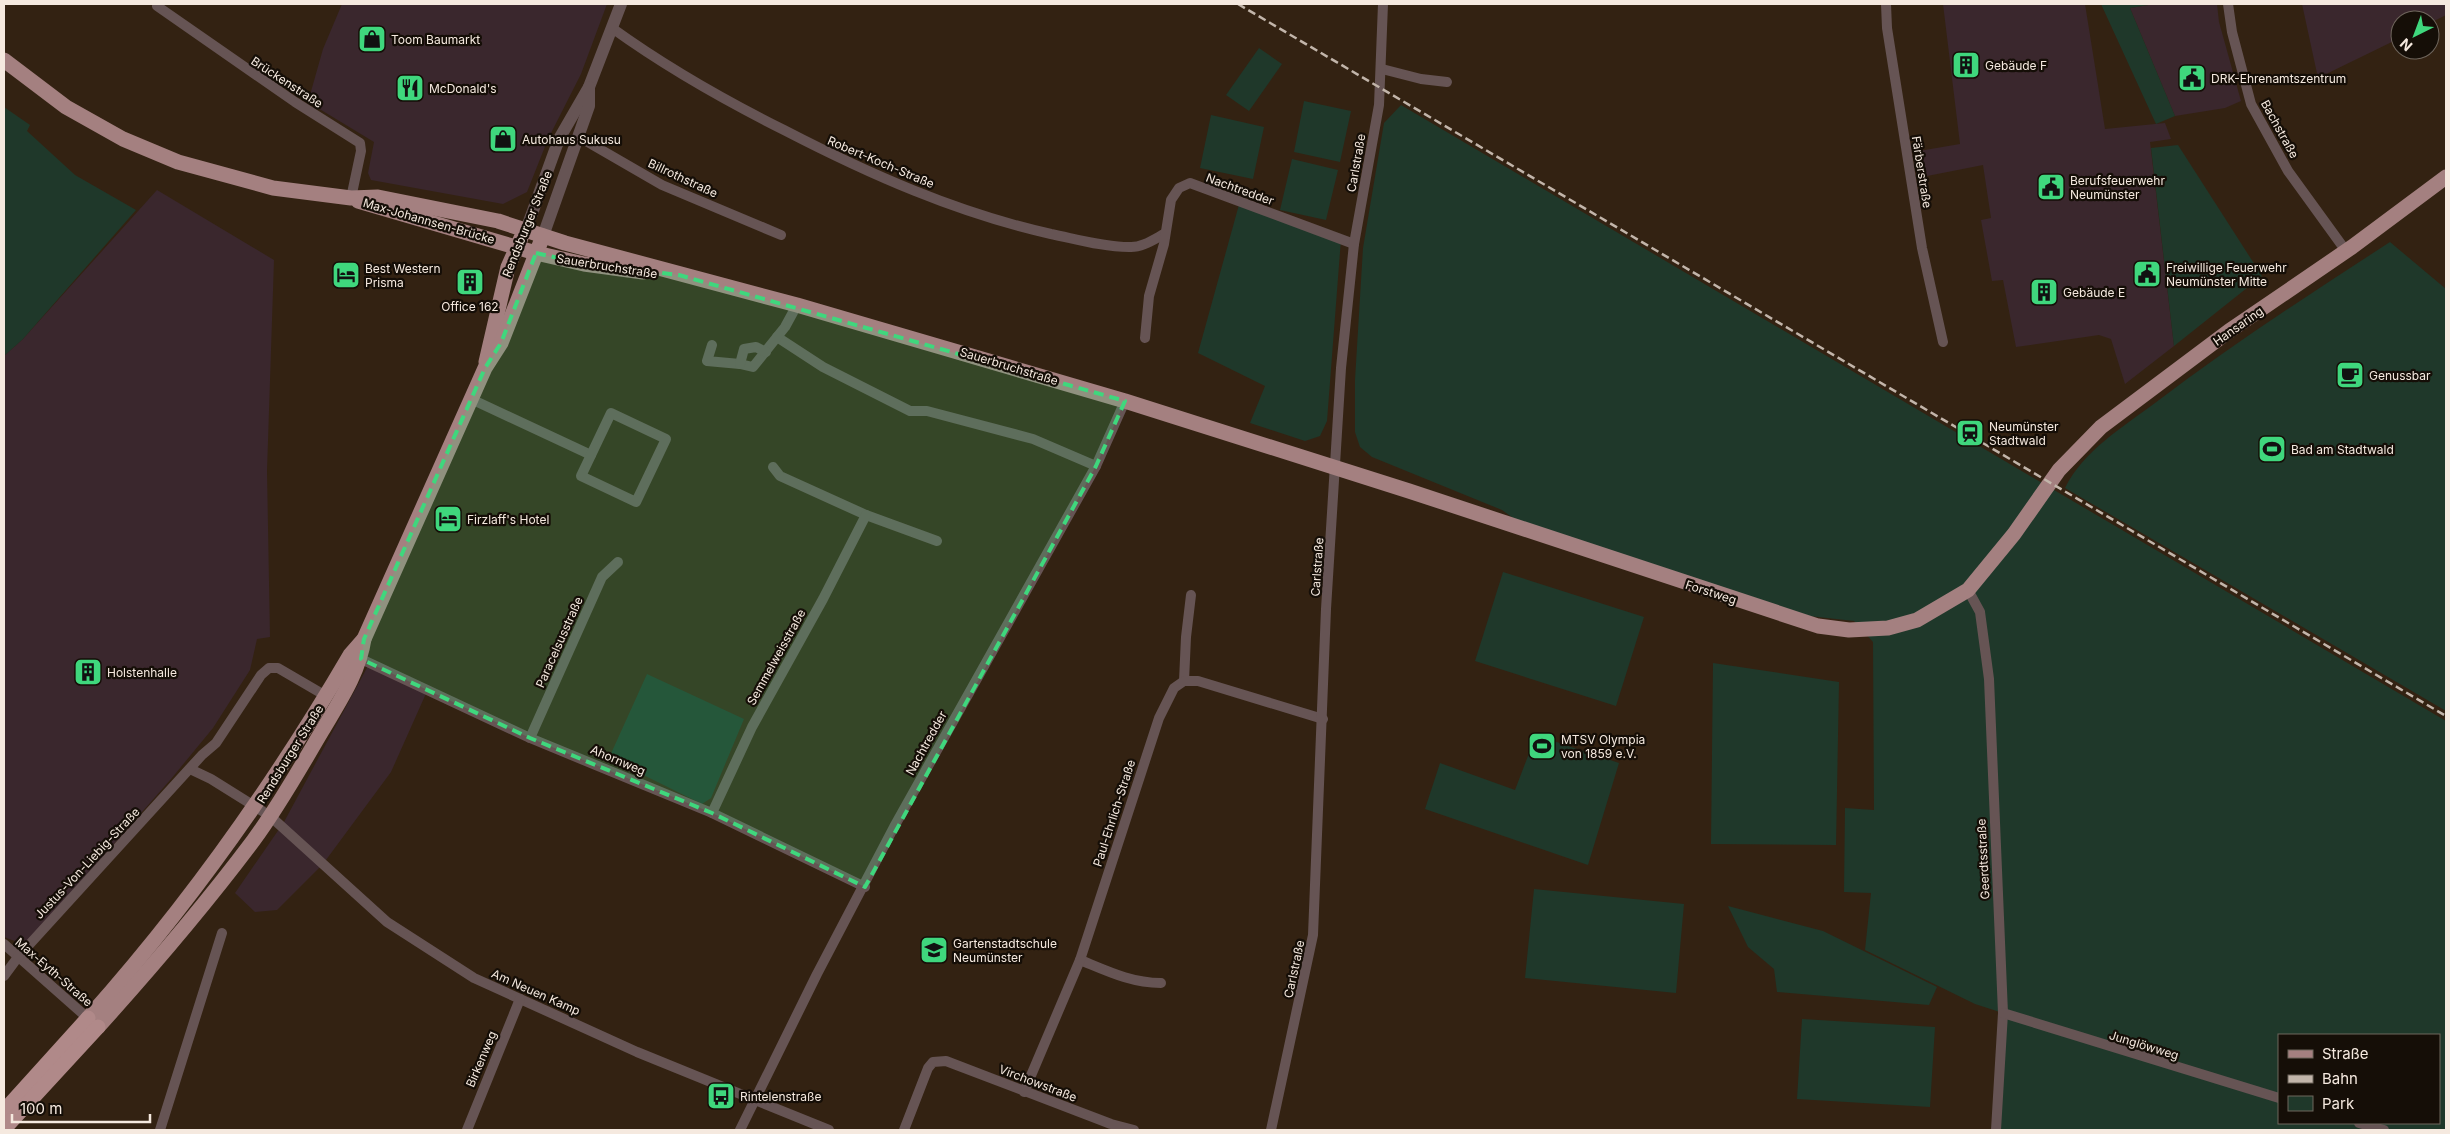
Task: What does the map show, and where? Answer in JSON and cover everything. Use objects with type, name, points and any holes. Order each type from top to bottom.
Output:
[{"type":"highway","points":[[4,1110],[93,1023]]},
{"type":"highway","points":[[4,1129],[93,1023]]},
{"type":"main road","name":"Max-Johannsen-Brücke","points":[[4,60],[66,107],[123,139],[178,162],[273,188],[352,198],[378,197],[480,218],[543,236]]},
{"type":"main road","name":"Hansaring","points":[[2044,491],[2059,470],[2101,427],[2229,331],[2346,251],[2446,177]]},
{"type":"main road","name":"Max-Johannsen-Brücke","points":[[352,198],[375,207],[536,254]]},
{"type":"main road","name":"Rendsburger Straße","points":[[485,368],[508,267],[526,230]]},
{"type":"main road","name":"Rendsburger Straße","points":[[256,806],[350,656],[364,639],[485,368],[501,343],[543,236]]},
{"type":"main road","name":"Sauerbruchstraße","points":[[543,236],[657,266],[679,275],[797,304],[1125,401],[1335,469]]},
{"type":"main road","name":"Sauerbruchstraße","points":[[536,254],[584,264],[658,275],[679,275]]},
{"type":"main road","name":"Forstweg","points":[[1335,469],[1419,494],[1818,626],[1849,630],[1888,628],[1917,620],[1968,590],[1996,557],[2044,491]]},
{"type":"main road","name":"Rendsburger Straße","points":[[270,816],[328,722],[361,659],[364,639]]},
{"type":"main road","points":[[93,1023],[188,900],[256,806]]},
{"type":"main road","points":[[93,1023],[203,904],[270,816]]},
{"type":"street","name":"Rendsburger Straße","points":[[526,230],[559,139],[589,87],[620,4]]},
{"type":"street","name":"Carlstraße","points":[[1271,1130],[1313,935],[1326,609],[1341,368],[1354,244],[1379,105],[1382,69],[1383,4]]},
{"type":"street","name":"Färberstraße","points":[[1886,4],[1887,28],[1922,248],[1943,342]]},
{"type":"street","name":"Bachstraße","points":[[2228,4],[2232,32],[2251,104],[2288,171],[2346,251]]},
{"type":"street","name":"Brückenstraße","points":[[157,6],[289,98],[360,143],[361,151],[352,198]]},
{"type":"street","name":"Robert-Koch-Straße","points":[[612,28],[685,76],[765,121],[878,177],[968,210],[1020,226],[1080,240],[1130,248],[1148,243],[1164,234]]},
{"type":"street","points":[[1382,69],[1420,79],[1447,82]]},
{"type":"street","name":"Rendsburger Straße","points":[[543,236],[589,106],[589,87]]},
{"type":"street","name":"Billrothstraße","points":[[579,137],[662,185],[781,234]]},
{"type":"street","name":"Nachtredder","points":[[1145,338],[1149,296],[1164,244],[1164,234],[1171,200],[1179,188],[1190,183],[1354,244]]},
{"type":"street","points":[[712,345],[707,361],[753,367],[777,337],[797,304]]},
{"type":"street","points":[[777,337],[823,367],[910,411],[927,411],[1033,439],[1096,466]]},
{"type":"street","points":[[740,364],[744,349],[756,347],[766,352]]},
{"type":"street","points":[[471,400],[591,455]]},
{"type":"street","name":"Nachtredder","points":[[755,1101],[817,974],[865,887],[894,828],[1096,466],[1125,401]]},
{"type":"street","points":[[611,413],[666,438],[636,502],[581,476],[591,455],[611,413]]},
{"type":"street","points":[[773,467],[780,476],[866,515],[937,541]]},
{"type":"street","name":"Semmelweisstraße","points":[[712,813],[752,727],[823,599],[866,515]]},
{"type":"street","name":"Paracelsusstraße","points":[[530,738],[602,577],[618,562]]},
{"type":"street","name":"Geerdtsstraße","points":[[1968,590],[1980,612],[1989,679],[2004,1013],[1996,1130]]},
{"type":"street","points":[[1191,595],[1184,680],[1198,681],[1323,719]]},
{"type":"street","name":"Ahornweg","points":[[361,659],[530,738],[712,813],[865,887]]},
{"type":"street","name":"Justus-Von-Liebig-Straße","points":[[4,976],[18,957],[202,755],[216,743],[260,675],[269,668],[284,670],[326,696]]},
{"type":"street","name":"Paul-Ehrlich-Straße","points":[[1024,1092],[1080,960],[1159,718],[1174,688],[1184,680]]},
{"type":"street","name":"Rendsburger Straße","points":[[328,722],[329,702],[326,696],[336,694],[346,688]]},
{"type":"street","points":[[190,769],[256,806]]},
{"type":"street","name":"Rendsburger Straße","points":[[256,806],[270,816]]},
{"type":"street","name":"Am Neuen Kamp","points":[[270,816],[387,922],[474,978],[637,1052],[829,1130]]},
{"type":"street","points":[[160,1130],[222,933]]},
{"type":"street","name":"Max-Eyth-Straße","points":[[4,944],[93,1023]]},
{"type":"street","points":[[1080,960],[1128,980],[1142,983],[1161,983]]},
{"type":"street","name":"Birkenweg","points":[[467,1130],[520,999]]},
{"type":"street","name":"Junglöwweg","points":[[2004,1013],[2278,1098]]},
{"type":"street","name":"Virchowstraße","points":[[904,1130],[928,1068],[933,1062],[946,1061],[1110,1127],[1134,1130]]},
{"type":"street","points":[[740,1130],[755,1101]]},
{"type":"street","points":[[2363,1124],[2384,1130]]},
{"type":"highlighted area","points":[[536,253],[584,264],[679,275],[1125,401],[1096,466],[865,887],[712,813],[530,738],[361,659],[364,639],[485,368],[501,343]]},
{"type":"shaded area","points":[[342,4],[607,4],[581,74],[548,139],[527,192],[503,204],[371,180],[368,173],[374,142],[308,102],[323,49]]},
{"type":"shaded area","points":[[1943,4],[2085,4],[2105,129],[2165,123],[2171,139],[2150,142],[2174,346],[2125,384],[2111,339],[2099,335],[2016,347],[2003,280],[1992,281],[1981,220],[1991,218],[1983,165],[1917,178],[1913,152],[1960,144]]},
{"type":"shaded area","points":[[2154,4],[2217,4],[2219,22],[2241,101],[2225,108],[2175,116],[2130,8]]},
{"type":"shaded area","points":[[2302,4],[2446,4],[2446,15],[2440,18],[2440,10],[2390,10],[2390,43],[2318,78]]},
{"type":"shaded area","points":[[157,190],[274,260],[267,471],[270,637],[257,639],[250,670],[213,728],[171,779],[25,945],[4,937],[4,356],[23,339]]},
{"type":"shaded area","points":[[369,664],[428,689],[391,772],[323,864],[277,910],[255,912],[235,893],[284,822]]},
{"type":"green space","points":[[2101,4],[2154,4],[2130,8],[2175,116],[2156,124]]},
{"type":"green space","points":[[1259,48],[1282,64],[1249,111],[1226,95]]},
{"type":"green space","points":[[1304,101],[1351,111],[1340,162],[1294,152]]},
{"type":"green space","points":[[1401,105],[2446,721],[2446,1130],[1996,1130],[2003,1013],[1975,1004],[1865,950],[1871,893],[1844,892],[1845,808],[1874,810],[1873,642],[1854,621],[1809,616],[1516,520],[1502,510],[1372,457],[1360,447],[1355,432],[1355,380],[1363,248],[1384,123]]},
{"type":"green space","points":[[4,107],[30,125],[27,131],[75,175],[136,210],[23,339],[4,356]]},
{"type":"green space","points":[[1211,115],[1264,127],[1253,179],[1200,168]]},
{"type":"green space","points":[[2178,145],[2262,276],[2174,346],[2151,148]]},
{"type":"green space","points":[[1292,159],[1338,170],[1326,220],[1280,210]]},
{"type":"green space","points":[[1240,201],[1341,239],[1327,421],[1320,436],[1305,441],[1250,423],[1265,386],[1198,353]]},
{"type":"green space","name":"Bad am Stadtwald","points":[[2390,242],[2446,289],[2446,711],[2065,488],[2082,462],[2117,431],[2242,340]]},
{"type":"green space","points":[[1503,572],[1644,617],[1616,706],[1475,661]]},
{"type":"green space","points":[[1713,663],[1839,682],[1836,845],[1711,844]]},
{"type":"green space","points":[[647,674],[744,719],[711,798],[702,804],[609,758]]},
{"type":"green space","points":[[1536,735],[1619,763],[1588,865],[1425,809],[1440,763],[1515,790]]},
{"type":"green space","points":[[1534,889],[1684,904],[1676,993],[1525,978]]},
{"type":"green space","points":[[1728,906],[1823,931],[1937,987],[1929,1005],[1777,992],[1774,969],[1748,947]]},
{"type":"green space","points":[[1802,1019],[1935,1027],[1930,1107],[1797,1099]]},
{"type":"railway","points":[[1238,4],[2446,716]]},
{"type":"place","name":"Toom Baumarkt","points":[[372,39]]},
{"type":"place","name":"Gebäude F","points":[[1966,65]]},
{"type":"place","name":"DRK-Ehrenamtszentrum","points":[[2192,78]]},
{"type":"place","name":"McDonald's","points":[[410,88]]},
{"type":"place","name":"Autohaus Sukusu","points":[[503,139]]},
{"type":"place","name":"Berufsfeuerwehr Neumünster","points":[[2051,187]]},
{"type":"place","name":"Freiwillige Feuerwehr Neumünster Mitte","points":[[2147,274]]},
{"type":"place","name":"Best Western Prisma","points":[[346,275]]},
{"type":"place","name":"Office 162","points":[[470,282]]},
{"type":"place","name":"Gebäude E","points":[[2044,292]]},
{"type":"place","name":"Genussbar","points":[[2350,375]]},
{"type":"place","name":"Neumünster Stadtwald","points":[[1970,433]]},
{"type":"place","name":"Bad am Stadtwald","points":[[2272,449]]},
{"type":"place","name":"Firzlaff's Hotel","points":[[448,519]]},
{"type":"place","name":"Holstenhalle","points":[[88,672]]},
{"type":"place","name":"MTSV Olympia von 1859 e.V.","points":[[1542,746]]},
{"type":"place","name":"Gartenstadtschule Neumünster","points":[[934,950]]},
{"type":"place","name":"Rintelenstraße","points":[[721,1096]]}]
